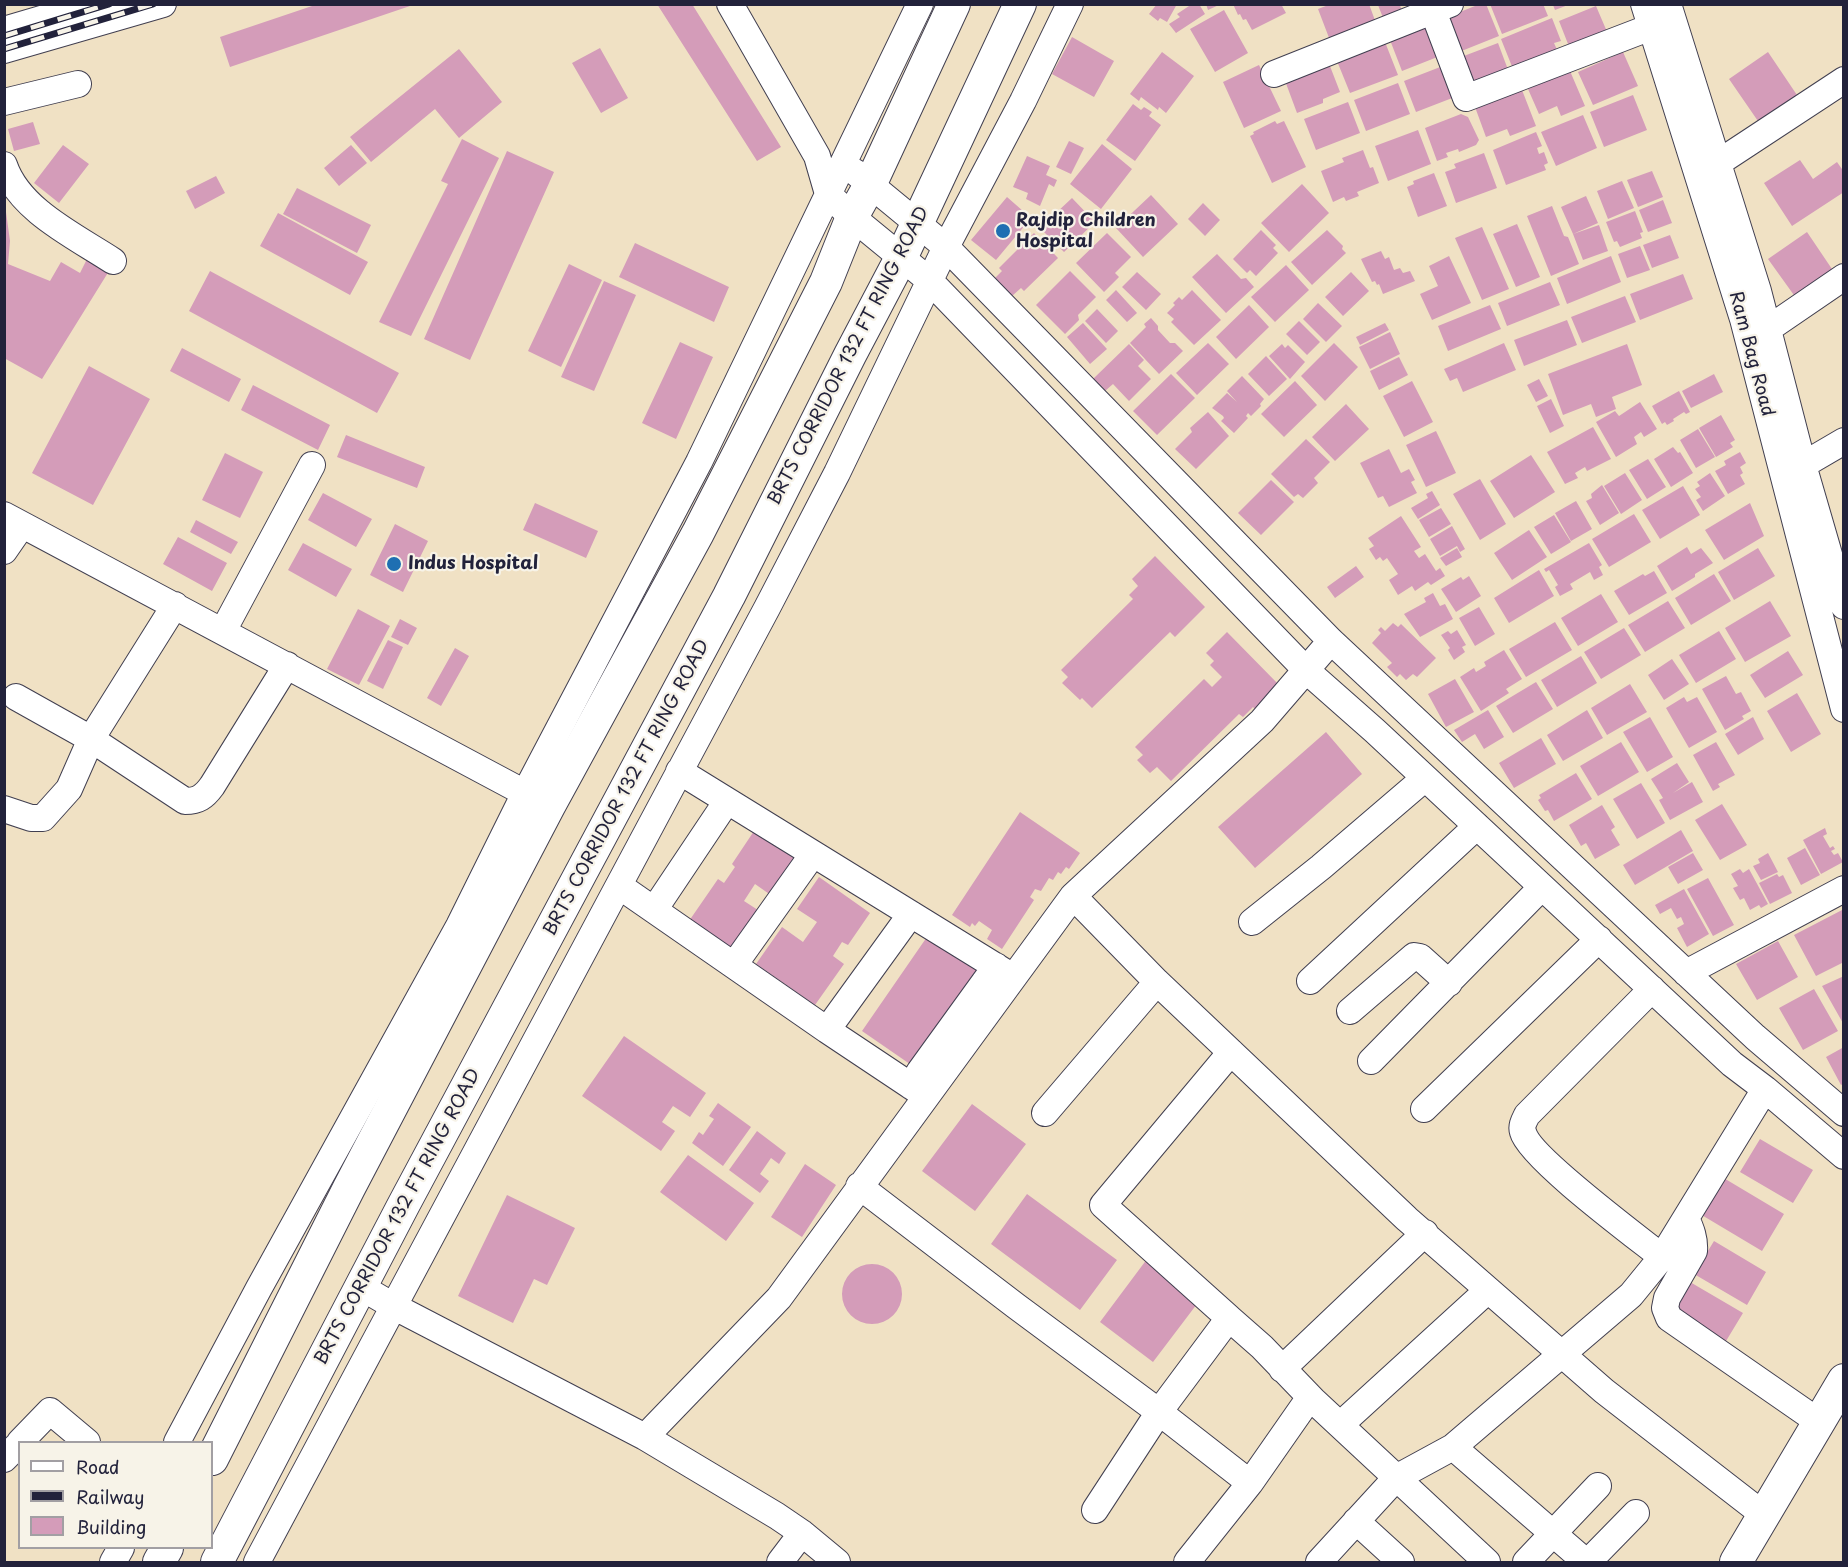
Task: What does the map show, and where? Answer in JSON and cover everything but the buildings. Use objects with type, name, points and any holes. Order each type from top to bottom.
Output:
[{"type":"main road","points":[[213,1457],[349,1188],[537,799],[698,533],[826,282],[852,217],[871,183],[954,4]]},
{"type":"main road","name":"BRTS CORRIDOR 132 FT RING ROAD","points":[[217,1563],[361,1287],[729,596],[902,256],[1020,4]]},
{"type":"main road","points":[[1736,1563],[1844,1380]]},
{"type":"main road","points":[[159,1563],[166,1549]]},
{"type":"street","points":[[4,50],[163,4]]},
{"type":"street","points":[[730,4],[817,156],[828,194],[852,217],[930,281],[1307,671],[1732,1064],[1844,1156]]},
{"type":"street","points":[[178,1441],[259,1288],[459,926],[537,799],[920,4]]},
{"type":"street","points":[[257,1563],[759,623],[837,473],[946,247],[1023,101],[1070,4]]},
{"type":"street","name":"Ram Bag Road","points":[[1668,4],[1768,329],[1803,465],[1837,602],[1844,709]]},
{"type":"street","points":[[4,30],[85,6]]},
{"type":"street","points":[[1274,74],[1441,8],[1466,98],[1647,16]]},
{"type":"street","name":"Ram Bag Road","points":[[1647,16],[1743,319],[1837,602]]},
{"type":"street","points":[[1718,163],[1844,80]]},
{"type":"street","points":[[4,102],[78,84]]},
{"type":"street","points":[[817,156],[844,163],[946,247],[1331,641],[1755,1037],[1844,1113]]},
{"type":"street","points":[[4,165],[18,192],[32,208],[112,261]]},
{"type":"street","points":[[1768,329],[1842,282]]},
{"type":"street","points":[[1803,465],[1844,441]]},
{"type":"street","points":[[223,630],[312,465]]},
{"type":"street","points":[[4,551],[13,520],[537,799]]},
{"type":"street","points":[[4,809],[31,818],[43,818],[69,789],[91,739],[175,605]]},
{"type":"street","points":[[645,1437],[779,1299],[859,1186],[919,1091],[1004,972],[1073,896],[1262,721],[1331,641]]},
{"type":"street","points":[[16,697],[91,739],[185,801],[194,801],[205,796],[212,786],[287,665]]},
{"type":"street","points":[[679,771],[1004,972]]},
{"type":"street","points":[[1252,922],[1321,867],[1425,778]]},
{"type":"street","points":[[654,910],[727,801]]},
{"type":"street","points":[[1310,981],[1477,826]]},
{"type":"street","points":[[734,965],[813,854]]},
{"type":"street","points":[[1371,1061],[1542,887]]},
{"type":"street","points":[[1686,973],[1844,889]]},
{"type":"street","points":[[628,892],[919,1091]]},
{"type":"street","points":[[1073,896],[1157,982],[1407,1219],[1604,1392],[1764,1515]]},
{"type":"street","points":[[827,1030],[911,914]]},
{"type":"street","points":[[1424,1108],[1599,939]]},
{"type":"street","points":[[1350,1011],[1414,956],[1420,957],[1449,983]]},
{"type":"street","points":[[1045,1113],[1157,982]]},
{"type":"street","points":[[1652,989],[1527,1115],[1522,1124],[1523,1133],[1539,1155],[1662,1257]]},
{"type":"street","points":[[1231,1052],[1103,1205],[1262,1347],[1310,1397],[1486,1563]]},
{"type":"street","points":[[1327,1560],[1356,1521],[1396,1478],[1453,1447],[1631,1295],[1662,1257],[1765,1089]]},
{"type":"street","points":[[859,1186],[1160,1412],[1250,1483]]},
{"type":"street","points":[[1686,1218],[1695,1243],[1694,1251],[1667,1298],[1665,1308],[1669,1318],[1819,1422]]},
{"type":"street","points":[[1282,1369],[1425,1233]]},
{"type":"street","points":[[361,1287],[395,1307],[645,1437],[802,1533],[837,1563]]},
{"type":"street","points":[[1340,1425],[1488,1290]]},
{"type":"street","points":[[1095,1510],[1160,1412],[1229,1318]]},
{"type":"street","points":[[1188,1563],[1250,1483],[1310,1397]]},
{"type":"street","points":[[22,1441],[50,1411],[85,1441]]},
{"type":"street","points":[[4,1459],[18,1445]]},
{"type":"street","points":[[1453,1447],[1587,1563],[1636,1513]]},
{"type":"street","points":[[1526,1563],[1598,1486]]},
{"type":"street","points":[[1356,1521],[1401,1563]]},
{"type":"street","points":[[780,1563],[802,1533]]},
{"type":"street","points":[[113,1563],[120,1549]]},
{"type":"railway","points":[[4,36],[109,4]]},
{"type":"railway","points":[[4,49],[153,4]]},
{"type":"place","name":"Rajdip Children Hospital","points":[[1003,231]]},
{"type":"place","name":"Indus Hospital","points":[[394,564]]}]
